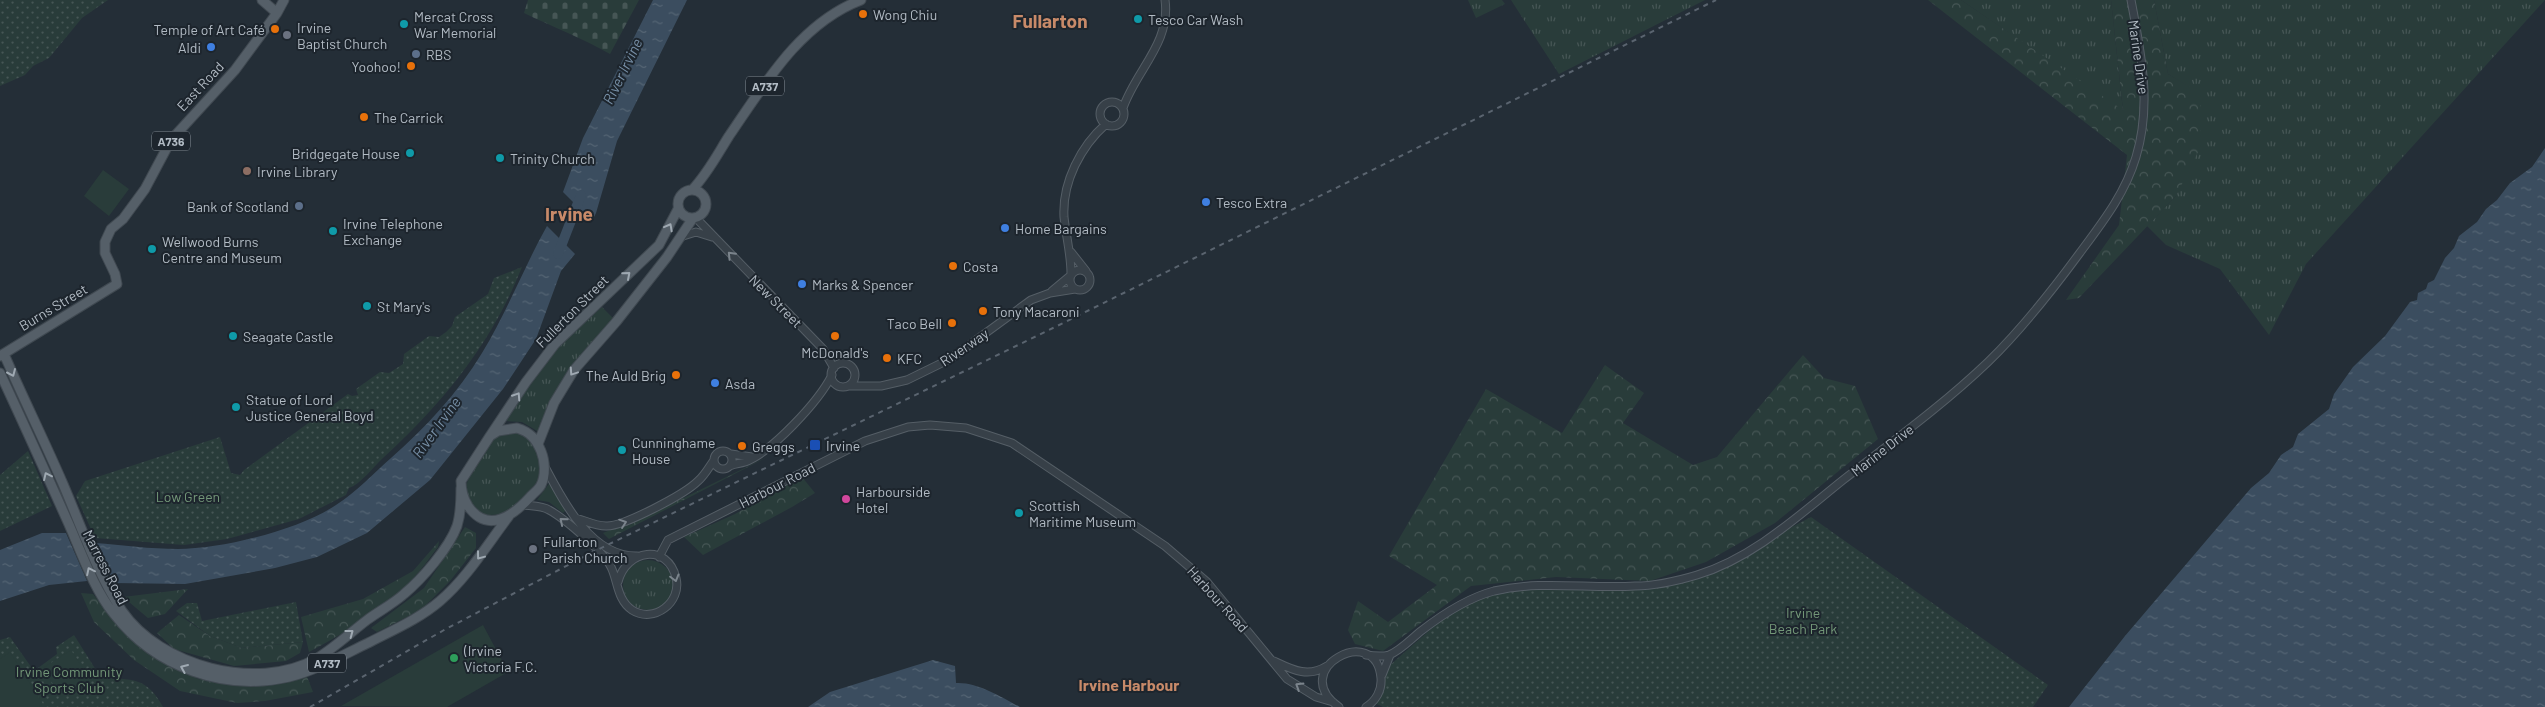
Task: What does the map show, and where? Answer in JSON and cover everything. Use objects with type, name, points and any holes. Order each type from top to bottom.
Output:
[{"type":"main road","points":[[262,0],[277,13]]},
{"type":"main road","name":"East Road","points":[[117,284],[106,253],[106,242],[111,229],[123,219],[145,189],[171,140],[235,70],[277,13],[284,0]]},
{"type":"main road","name":"A737","points":[[678,209],[680,195],[692,190],[707,174],[728,138],[790,52],[820,22],[861,0]]},
{"type":"main road","name":"A737","points":[[508,516],[523,505],[541,487],[544,465],[538,444],[554,403],[574,370],[616,322],[694,218],[705,207],[702,194],[707,174]]},
{"type":"main road","points":[[692,190],[702,194]]},
{"type":"main road","points":[[678,209],[684,216],[694,218]]},
{"type":"main road","name":"Fullerton Street","points":[[490,436],[526,382],[555,344],[659,245],[678,209]]},
{"type":"main road","name":"Burns Street","points":[[2,355],[117,284]]},
{"type":"main road","name":"Marress Road","points":[[2,355],[78,517],[117,610],[154,642],[178,656],[204,667],[231,672],[258,673],[289,669],[315,659],[404,594],[436,558],[456,527],[461,510],[461,488]]},
{"type":"main road","name":"Marress Road","points":[[1,377],[91,572],[128,630],[154,652],[185,669],[228,680],[254,681],[289,677],[322,666],[412,621],[440,602],[461,580],[508,516]]},
{"type":"main road","points":[[490,436],[498,431],[517,428],[526,431],[538,444]]},
{"type":"main road","name":"A737","points":[[461,488],[461,481],[490,436]]},
{"type":"main road","points":[[461,488],[464,499],[477,515],[485,519],[497,520],[508,516]]},
{"type":"street","points":[[1104,122],[1112,126],[1120,123],[1124,115],[1123,108],[1130,89],[1159,43],[1165,24],[1165,0]]},
{"type":"street","name":"Marine Drive","points":[[1390,655],[1445,614],[1486,593],[1536,584],[1635,586],[1668,583],[1730,562],[1759,545],[1787,525],[1942,404],[1986,363],[2033,314],[2110,212],[2126,185],[2136,157],[2143,126],[2145,94],[2142,59],[2130,0]]},
{"type":"street","points":[[1071,252],[1091,280],[1089,286],[1084,290],[1075,289],[1070,282],[1071,252],[1064,214],[1066,194],[1071,174],[1085,148],[1104,122],[1103,106],[1114,102],[1130,89]]},
{"type":"street","points":[[1114,102],[1123,108]]},
{"type":"street","name":"New Street","points":[[694,218],[823,349],[833,372]]},
{"type":"street","points":[[680,237],[696,232],[713,237]]},
{"type":"street","points":[[1071,275],[1081,270],[1087,272]]},
{"type":"street","name":"Riverway","points":[[1050,292],[1071,275]]},
{"type":"street","name":"Riverway","points":[[844,386],[881,386],[907,380],[950,359],[1017,308],[1031,300],[1050,292],[1075,289]]},
{"type":"street","points":[[714,460],[720,468],[746,462],[770,446],[824,391],[839,364],[849,365],[854,370],[855,376],[870,385]]},
{"type":"street","points":[[833,372],[834,382],[844,386]]},
{"type":"street","points":[[824,391],[844,386],[855,376]]},
{"type":"street","name":"Harbour Road","points":[[659,557],[668,540],[865,441],[908,427],[950,425],[1001,438],[1043,463],[1186,563],[1207,582],[1287,679],[1316,697],[1332,702],[1339,707]]},
{"type":"street","points":[[576,518],[606,526],[618,525],[633,519],[692,486],[705,475],[720,451],[752,457]]},
{"type":"street","points":[[730,466],[732,461],[731,454]]},
{"type":"street","points":[[544,465],[562,500],[591,535],[617,554],[659,557],[670,565],[677,585],[674,598],[663,610],[647,614],[633,611],[625,604],[619,594],[618,582],[620,571],[627,562],[639,556]]},
{"type":"street","points":[[523,505],[548,509],[560,518],[598,549],[610,564],[618,582]]},
{"type":"street","name":"Harbour Road","points":[[1272,660],[1301,673],[1321,670],[1339,655],[1352,652],[1366,655]]},
{"type":"street","points":[[1366,655],[1390,655],[1382,673],[1380,692],[1373,702],[1366,707]]},
{"type":"street","points":[[1366,655],[1377,665],[1382,684]]},
{"type":"street","points":[[1328,665],[1323,679],[1325,690],[1332,702]]},
{"type":"green space","points":[[0,0],[108,0],[82,18],[49,58],[33,66],[25,75],[0,86]]},
{"type":"green space","points":[[528,0],[639,0],[610,54],[524,13]]},
{"type":"green space","points":[[1468,0],[1502,0],[1505,4],[1476,18]]},
{"type":"green space","points":[[1511,0],[1705,0],[1559,74]]},
{"type":"green space","points":[[1928,0],[1961,0],[2123,110],[2111,0],[2154,0],[2168,74],[2200,93],[2201,146],[2176,196],[2079,298],[2066,300],[2119,225],[2127,155]]},
{"type":"green space","points":[[1961,0],[2111,0],[2123,111]]},
{"type":"green space","points":[[2154,0],[2545,0],[2306,264],[2269,335],[2220,269],[2166,245],[2147,226],[2176,196],[2200,94],[2168,74]]},
{"type":"green space","points":[[103,170],[129,189],[109,216],[84,196]]},
{"type":"green space","name":"Low Green","points":[[522,267],[496,321],[464,370],[426,416],[362,479],[349,488],[346,495],[299,519],[227,539],[184,545],[95,538],[76,496],[85,481],[220,437],[231,473],[240,475],[244,470],[348,394],[352,396],[358,395],[356,389],[380,372],[389,373],[403,364],[404,354],[429,336],[439,337],[446,332],[452,326],[455,317],[488,294],[494,278]]},
{"type":"green space","points":[[602,307],[615,320],[589,346],[570,372],[539,432],[522,422],[504,421],[557,348]]},
{"type":"green space","points":[[1803,355],[1824,378],[1855,386],[1878,439],[1775,523],[1706,562],[1650,581],[1556,577],[1471,586],[1383,651],[1355,644],[1348,630],[1358,601],[1388,622],[1437,585],[1389,556],[1486,389],[1562,433],[1605,365],[1644,393],[1623,423],[1693,465],[1717,457]]},
{"type":"green space","points":[[511,430],[521,432],[530,437],[536,447],[540,460],[541,476],[532,491],[517,505],[498,514],[489,515],[481,513],[472,507],[467,500],[466,492],[469,477],[489,444],[497,436]]},
{"type":"green space","points":[[28,451],[52,506],[0,531],[0,475]]},
{"type":"green space","points":[[773,454],[609,539],[603,533],[663,508]]},
{"type":"green space","points":[[802,477],[815,493],[703,555],[684,537],[735,514]]},
{"type":"green space","points":[[551,481],[567,509],[563,513],[549,502],[537,500]]},
{"type":"green space","name":"Irvine Beach Park","points":[[1811,517],[2048,685],[2033,707],[1383,707],[1373,702],[1381,673],[1439,622],[1476,596],[1504,589],[1660,587],[1714,568]]},
{"type":"green space","points":[[465,527],[476,533],[476,548],[450,581],[421,610],[377,632],[371,628],[424,588]]},
{"type":"green space","points":[[439,541],[438,547],[418,573],[389,602],[350,629],[309,652],[301,617],[363,599],[413,571]]},
{"type":"green space","points":[[648,560],[662,564],[669,571],[673,585],[669,599],[662,606],[648,610],[634,606],[627,599],[623,585],[627,571],[634,564]]},
{"type":"green space","points":[[188,589],[165,614],[148,618],[123,597]]},
{"type":"green space","points":[[81,593],[93,594],[119,627],[145,649],[198,679],[265,685],[306,674],[313,692],[265,701],[237,703],[180,691],[134,660],[94,622]]},
{"type":"green space","points":[[296,602],[303,642],[242,648],[210,636],[176,611],[187,603],[197,603],[202,621]]},
{"type":"green space","points":[[179,615],[210,636],[242,648],[303,642],[300,653],[286,661],[234,666],[174,649],[157,633]]},
{"type":"green space","points":[[483,625],[508,672],[447,707],[341,706]]},
{"type":"green space","name":"Irvine Community Sports Club","points":[[74,635],[101,678],[130,680],[145,685],[157,697],[163,707],[0,707],[0,640],[10,637],[34,671],[57,654],[56,647]]},
{"type":"green space","points":[[71,650],[90,679],[61,697],[43,668]]},
{"type":"green space","points":[[10,652],[43,704],[38,707],[0,707],[0,659]]},
{"type":"water","points":[[653,0],[687,0],[617,141],[592,221],[563,192],[583,138]]},
{"type":"water","points":[[2545,148],[2545,707],[2069,707],[2125,636],[2251,488],[2269,473],[2281,455],[2293,447],[2298,434],[2329,409],[2334,394],[2353,367],[2385,336],[2410,302],[2417,300],[2418,293],[2426,289],[2428,283],[2434,280],[2445,258],[2454,248],[2459,236],[2477,222],[2486,209],[2497,200],[2510,183],[2532,167]]},
{"type":"water","points":[[547,226],[575,254],[561,271],[536,339],[503,389],[430,480],[367,533],[317,557],[275,568],[185,584],[114,583],[95,543],[178,549],[238,542],[281,530],[320,514],[336,505],[364,483],[416,435],[473,368],[491,337]]},
{"type":"water","points":[[42,533],[66,533],[87,581],[49,585],[0,601],[0,550]]},
{"type":"water","points":[[933,660],[955,666],[956,683],[964,683],[981,688],[1020,707],[808,707],[830,692]]},
{"type":"waterway","name":"River Irvine","points":[[558,254],[581,195]]},
{"type":"railway","points":[[310,707],[444,630],[593,552],[1053,328],[1716,0]]},
{"type":"place","name":"Wong Chiu","points":[[863,14]]},
{"type":"place","name":"Tesco Car Wash","points":[[1138,19]]},
{"type":"place","name":"Mercat Cross War Memorial","points":[[404,24]]},
{"type":"place","name":"Temple of Art Café","points":[[275,29]]},
{"type":"place","name":"Irvine Baptist Church","points":[[287,35]]},
{"type":"place","name":"Aldi","points":[[211,47]]},
{"type":"place","name":"RBS","points":[[416,54]]},
{"type":"place","name":"Yoohoo!","points":[[411,66]]},
{"type":"place","name":"The Carrick","points":[[364,117]]},
{"type":"place","name":"Bridgegate House","points":[[410,153]]},
{"type":"place","name":"Trinity Church","points":[[500,158]]},
{"type":"place","name":"Irvine Library","points":[[247,171]]},
{"type":"place","name":"Tesco Extra","points":[[1206,202]]},
{"type":"place","name":"Bank of Scotland","points":[[299,206]]},
{"type":"place","name":"Home Bargains","points":[[1005,228]]},
{"type":"place","name":"Irvine Telephone Exchange","points":[[333,231]]},
{"type":"place","name":"Wellwood Burns Centre and Museum","points":[[152,249]]},
{"type":"place","name":"Costa","points":[[953,266]]},
{"type":"place","name":"Marks & Spencer","points":[[802,284]]},
{"type":"place","name":"St Mary's","points":[[367,306]]},
{"type":"place","name":"Tony Macaroni","points":[[983,311]]},
{"type":"place","name":"Taco Bell","points":[[952,323]]},
{"type":"place","name":"Seagate Castle","points":[[233,336]]},
{"type":"place","name":"McDonald's","points":[[835,336]]},
{"type":"place","name":"KFC","points":[[887,358]]},
{"type":"place","name":"The Auld Brig","points":[[676,375]]},
{"type":"place","name":"Asda","points":[[715,383]]},
{"type":"place","name":"Statue of Lord Justice General Boyd","points":[[236,407]]},
{"type":"place","name":"Irvine","points":[[815,445]]},
{"type":"place","name":"Greggs","points":[[742,446]]},
{"type":"place","name":"Cunninghame House","points":[[622,450]]},
{"type":"place","name":"Harbourside Hotel","points":[[846,499]]},
{"type":"place","name":"Scottish Maritime Museum","points":[[1019,513]]},
{"type":"place","name":"Fullarton Parish Church","points":[[533,549]]},
{"type":"place","name":"(Irvine Victoria F.C.","points":[[454,658]]},
{"type":"district","name":"Fullarton","points":[[1050,20]]},
{"type":"district","name":"Irvine","points":[[569,213]]},
{"type":"district","name":"Irvine Harbour","points":[[1129,684]]}]
